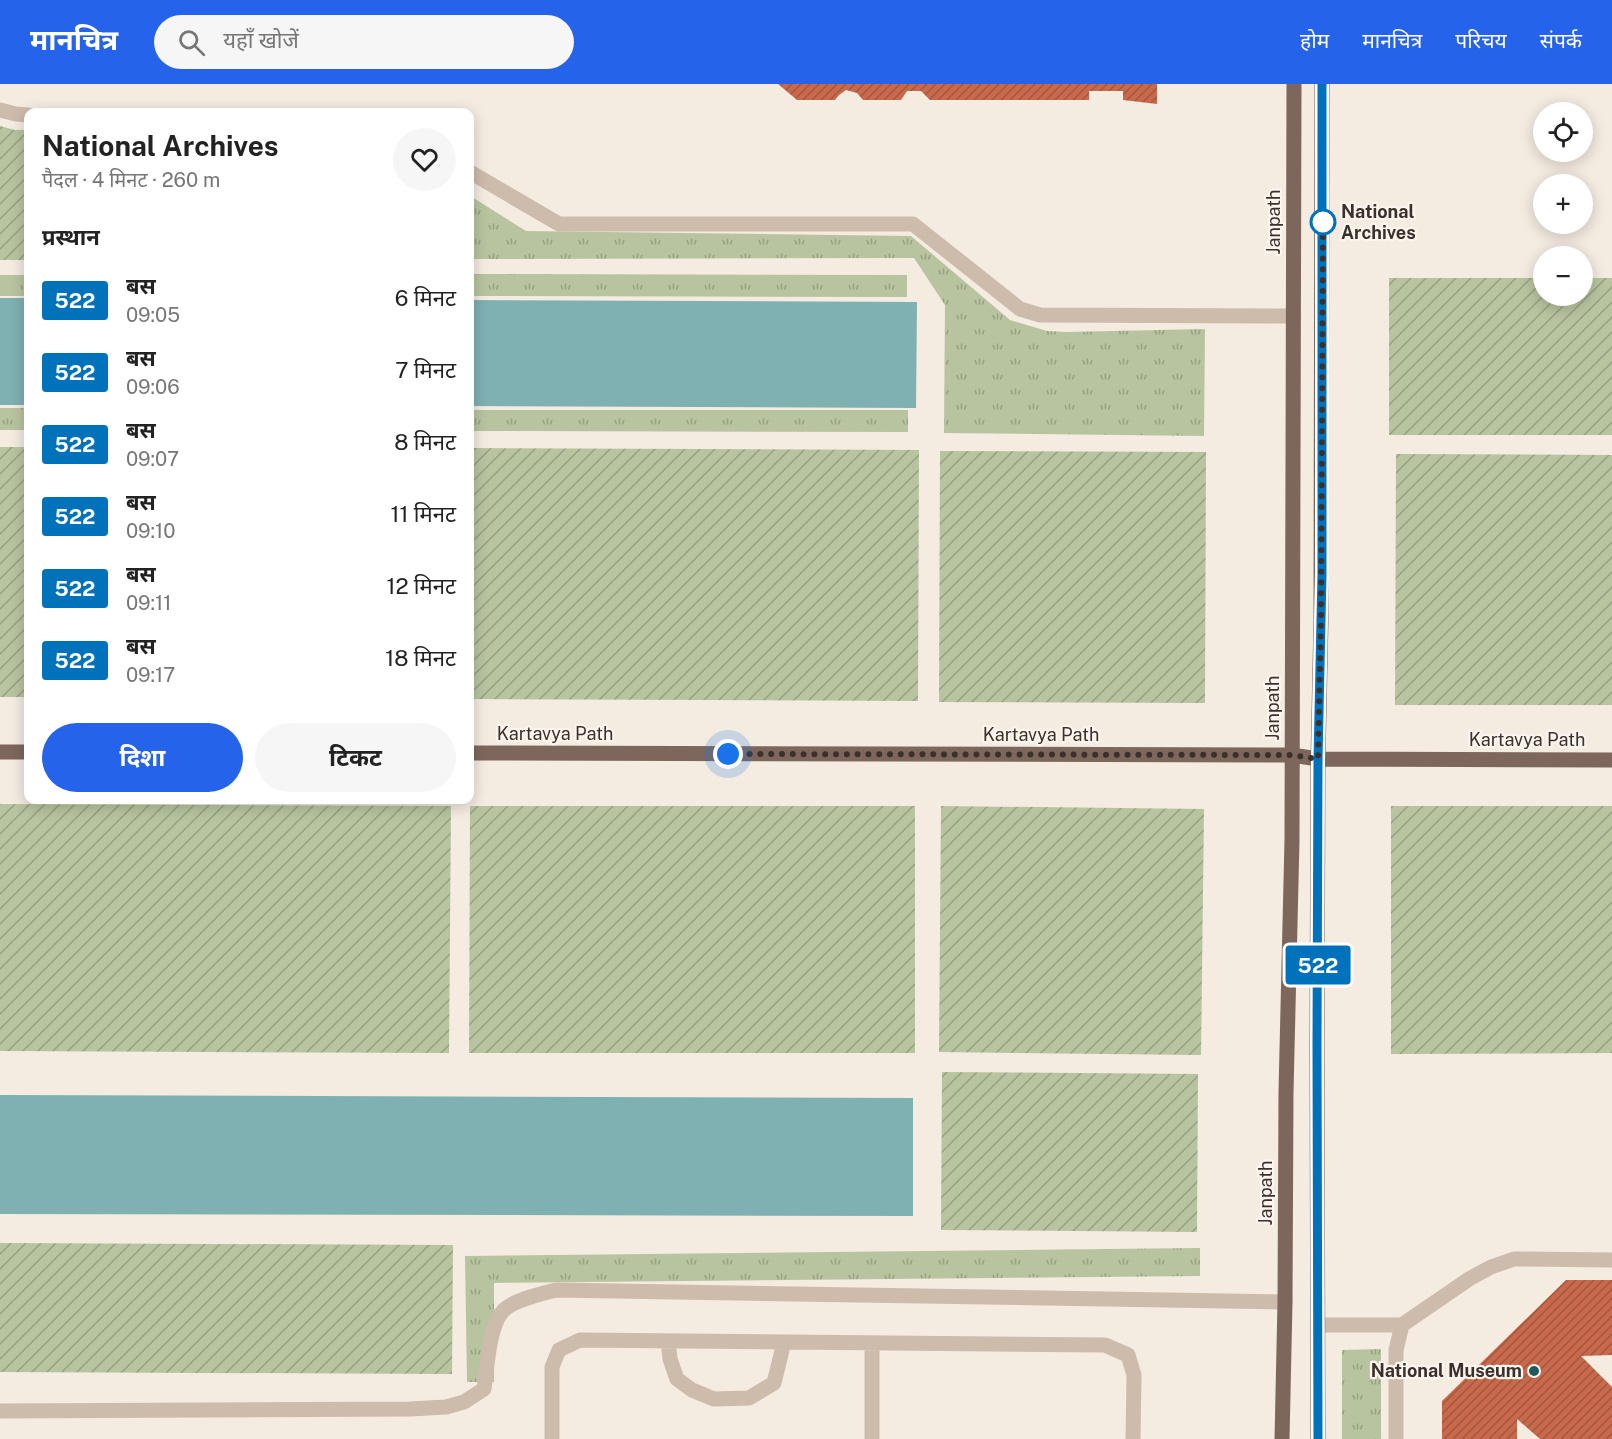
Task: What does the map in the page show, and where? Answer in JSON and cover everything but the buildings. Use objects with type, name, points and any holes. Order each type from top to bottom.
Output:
[{"type":"main road","name":"Janpath","points":[[1282,1439],[1292,840],[1293,84]]},
{"type":"main road","points":[[1318,1439],[1317,1046],[1318,759],[1322,548],[1322,84]]},
{"type":"main road","points":[[0,752],[24,752]]},
{"type":"main road","name":"Kartavya Path","points":[[474,753],[1292,755],[1318,759],[1612,760]]},
{"type":"street","points":[[0,110],[24,114]]},
{"type":"street","points":[[474,174],[559,224],[913,224],[1020,309],[1040,315],[1293,316]]},
{"type":"street","points":[[1318,1325],[1402,1325],[1469,1279],[1491,1267],[1514,1259],[1612,1260]]},
{"type":"street","points":[[0,1411],[446,1407],[464,1402],[484,1389],[494,1327],[503,1310],[527,1297],[556,1290],[1285,1302]]},
{"type":"street","points":[[1396,1439],[1396,1350],[1402,1325]]},
{"type":"street","points":[[552,1439],[552,1367],[559,1350],[580,1340],[1105,1345],[1128,1355],[1134,1375],[1133,1439]]},
{"type":"street","points":[[668,1341],[670,1359],[677,1379],[692,1390],[714,1399],[749,1398],[774,1383],[784,1342]]},
{"type":"street","points":[[872,1439],[873,1343]]},
{"type":"green space","points":[[0,126],[24,130],[24,260],[0,260]]},
{"type":"green space","points":[[474,198],[526,231],[911,236],[1010,320],[1047,331],[1066,332],[1205,329],[1204,436],[944,433],[945,305],[914,258],[474,259]]},
{"type":"green space","points":[[474,274],[907,275],[907,297],[474,296]]},
{"type":"green space","points":[[0,275],[24,275],[24,296],[0,296]]},
{"type":"green space","points":[[1389,278],[1533,278],[1533,306],[1593,306],[1593,278],[1612,278],[1612,435],[1389,435]]},
{"type":"green space","points":[[0,408],[24,408],[24,430],[0,430]]},
{"type":"green space","points":[[474,410],[908,410],[908,432],[474,431]]},
{"type":"green space","points":[[0,447],[24,447],[24,697],[0,697]]},
{"type":"green space","points":[[474,448],[919,450],[918,701],[474,699]]},
{"type":"green space","points":[[940,451],[1206,452],[1205,703],[939,702]]},
{"type":"green space","points":[[1396,454],[1612,455],[1612,705],[1395,705]]},
{"type":"green space","points":[[0,804],[451,806],[449,1053],[0,1051]]},
{"type":"green space","points":[[470,806],[915,806],[915,1053],[469,1053]]},
{"type":"green space","points":[[941,806],[1204,809],[1201,1055],[939,1052]]},
{"type":"green space","points":[[1391,806],[1612,806],[1612,1053],[1391,1054]]},
{"type":"green space","points":[[942,1072],[1198,1074],[1197,1232],[941,1230]]},
{"type":"green space","points":[[0,1243],[453,1245],[452,1374],[0,1372]]},
{"type":"green space","points":[[1200,1248],[1200,1276],[494,1283],[494,1382],[467,1382],[465,1256]]},
{"type":"green space","points":[[1381,1349],[1381,1439],[1342,1439],[1342,1350]]},
{"type":"water","points":[[0,298],[24,298],[24,405],[0,405]]},
{"type":"water","points":[[474,300],[917,302],[916,408],[474,406]]},
{"type":"water","points":[[0,1095],[913,1098],[913,1216],[0,1214]]},
{"type":"bus line","name":"522","points":[[1318,1439],[1317,1046],[1318,759],[1322,574],[1322,84]]},
{"type":"place","name":"National Archives","points":[[1323,222]]},
{"type":"place","name":"National Museum","points":[[1534,1371]]},
{"type":"route","points":[[728,754],[1292,755],[1318,759],[1323,222]]}]
